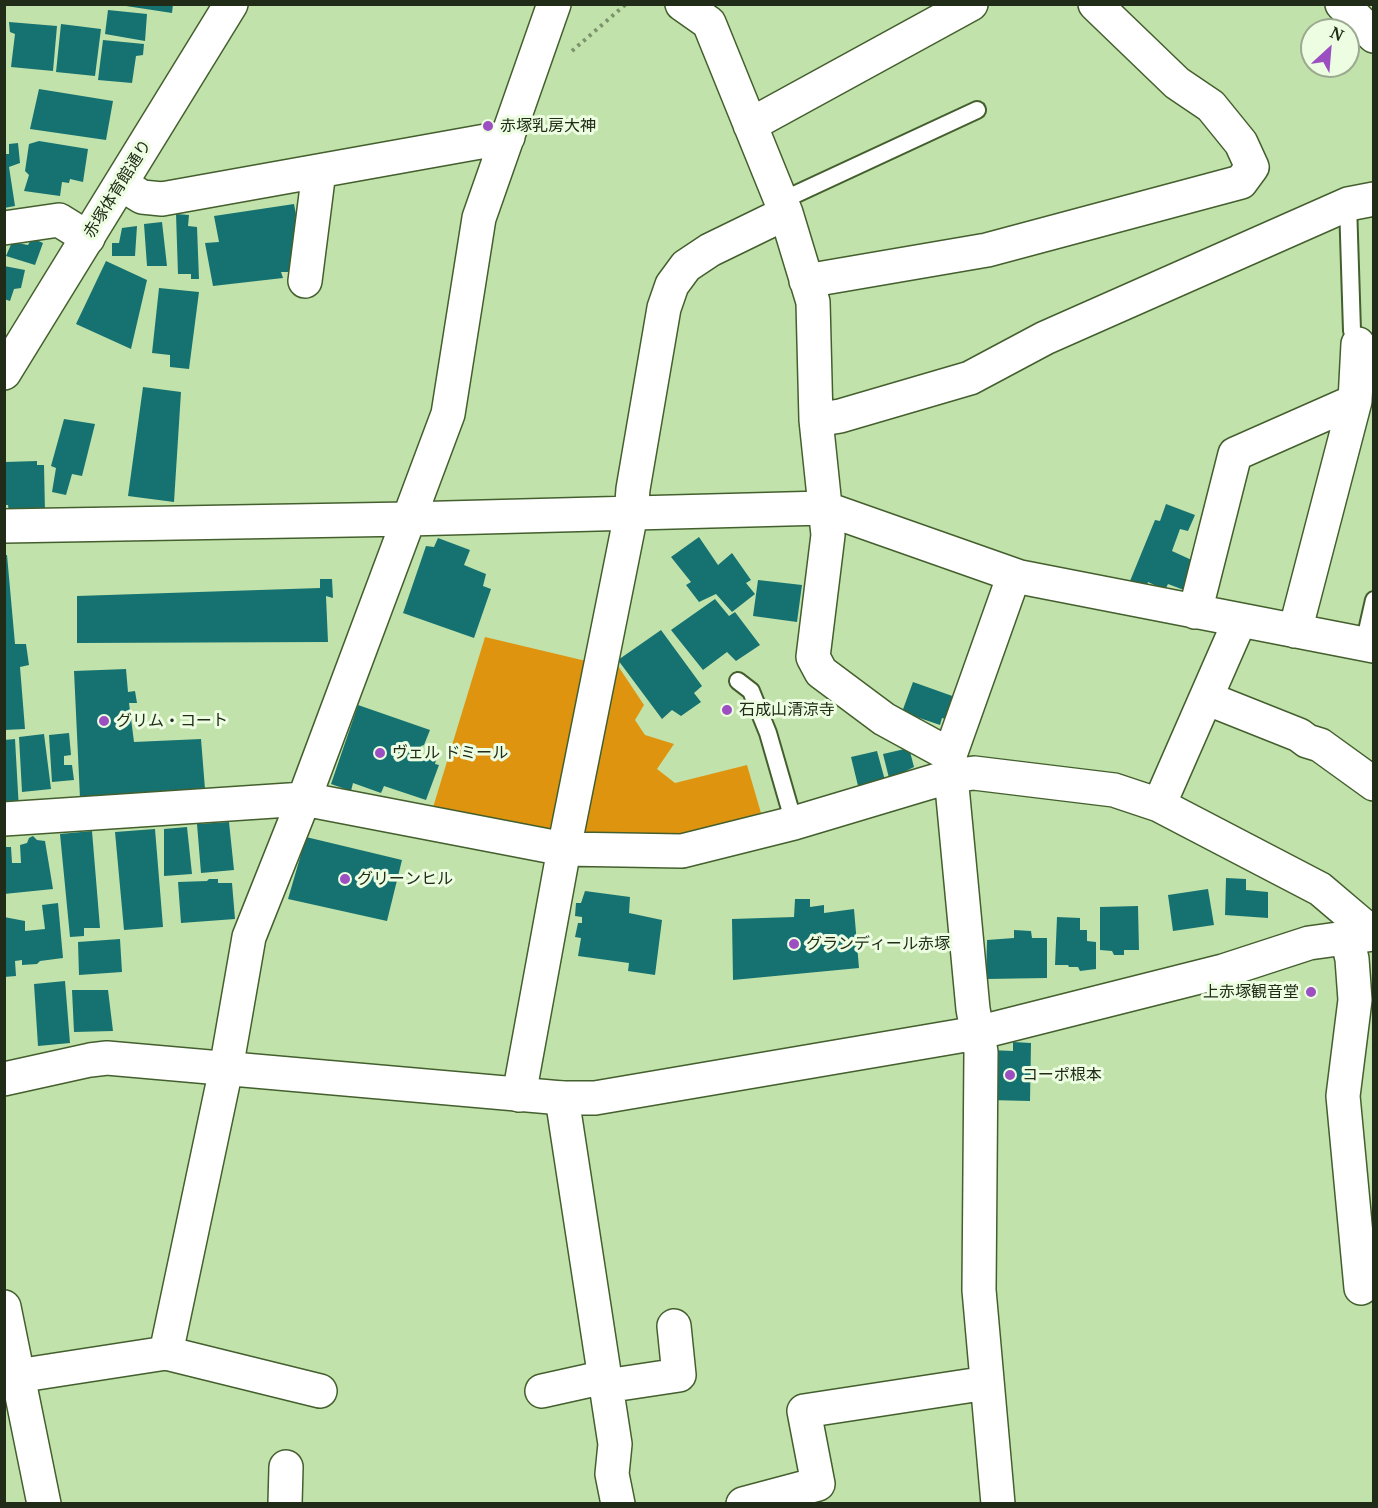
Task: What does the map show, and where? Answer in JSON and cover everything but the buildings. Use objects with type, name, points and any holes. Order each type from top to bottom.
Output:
[{"type":"street","name":"赤塚体育館通り","points":[[4,373],[231,4]]},
{"type":"street","points":[[166,1353],[225,1069],[249,937],[304,799],[448,414],[479,218],[554,4]]},
{"type":"street","points":[[682,4],[709,23],[783,207],[813,302],[816,420],[828,535],[813,657],[821,672],[950,765],[974,772],[1114,790],[1159,805],[1320,889],[1365,935]]},
{"type":"street","points":[[750,125],[971,4]]},
{"type":"street","points":[[806,281],[987,250],[1241,182],[1252,167],[1241,142],[1211,106],[1177,82],[1095,4]]},
{"type":"street","points":[[1341,4],[1374,36]]},
{"type":"street","points":[[121,184],[142,197],[162,199],[508,137]]},
{"type":"street","points":[[305,281],[319,171]]},
{"type":"street","points":[[816,420],[840,416],[970,378],[1046,338],[1361,202]]},
{"type":"street","points":[[519,1095],[564,849],[631,514],[633,489],[664,308],[672,285],[686,266],[783,207]]},
{"type":"street","points":[[4,228],[59,220],[88,238]]},
{"type":"street","points":[[1295,631],[1355,401],[1355,338]]},
{"type":"street","points":[[1195,612],[1235,454],[1355,401]]},
{"type":"street","points":[[4,526],[408,519],[824,508],[1014,575],[1369,645]]},
{"type":"street","points":[[998,1503],[979,1290],[981,1052],[973,1009],[950,765],[1014,575]]},
{"type":"street","points":[[1159,805],[1240,620]]},
{"type":"street","points":[[1206,698],[1320,745],[1374,784]]},
{"type":"street","points":[[4,819],[304,799],[564,849],[682,852],[794,823],[950,765]]},
{"type":"street","points":[[4,1079],[90,1059],[107,1058],[519,1095],[595,1098],[977,1033],[1223,971],[1309,944],[1365,935]]},
{"type":"street","points":[[1365,935],[1352,959],[1355,1000],[1343,1096],[1367,1290]]},
{"type":"street","points":[[562,1098],[615,1444],[612,1474],[618,1503]]},
{"type":"street","points":[[4,1306],[12,1377],[44,1503]]},
{"type":"street","points":[[542,1391],[679,1375],[674,1326]]},
{"type":"street","points":[[12,1377],[166,1353],[320,1391]]},
{"type":"street","points":[[743,1503],[808,1495],[818,1484],[804,1411],[987,1383]]},
{"type":"street","points":[[285,1503],[286,1467]]},
{"type":"lane","points":[[783,207],[977,110]]},
{"type":"lane","points":[[1355,338],[1361,202]]},
{"type":"lane","points":[[1369,645],[1374,600]]},
{"type":"lane","points":[[738,681],[751,691],[756,702],[768,733],[794,823]]},
{"type":"path","points":[[534,64],[550,70],[626,4]]},
{"type":"shaded area","points":[[485,637],[586,661],[564,806],[549,834],[431,814]]},
{"type":"shaded area","points":[[616,663],[644,705],[635,720],[645,735],[674,744],[657,769],[675,783],[747,765],[761,813],[682,839],[590,838],[582,828]]},
{"type":"place","name":"赤塚乳房大神","points":[[488,126]]},
{"type":"place","name":"石成山清涼寺","points":[[727,710]]},
{"type":"place","name":"グリム・コート","points":[[104,721]]},
{"type":"place","name":"ヴェル ドミール","points":[[380,753]]},
{"type":"place","name":"グリーンヒル","points":[[345,879]]},
{"type":"place","name":"グランディール赤塚","points":[[794,944]]},
{"type":"place","name":"上赤塚観音堂","points":[[1311,992]]},
{"type":"place","name":"コーポ根本","points":[[1010,1075]]}]
